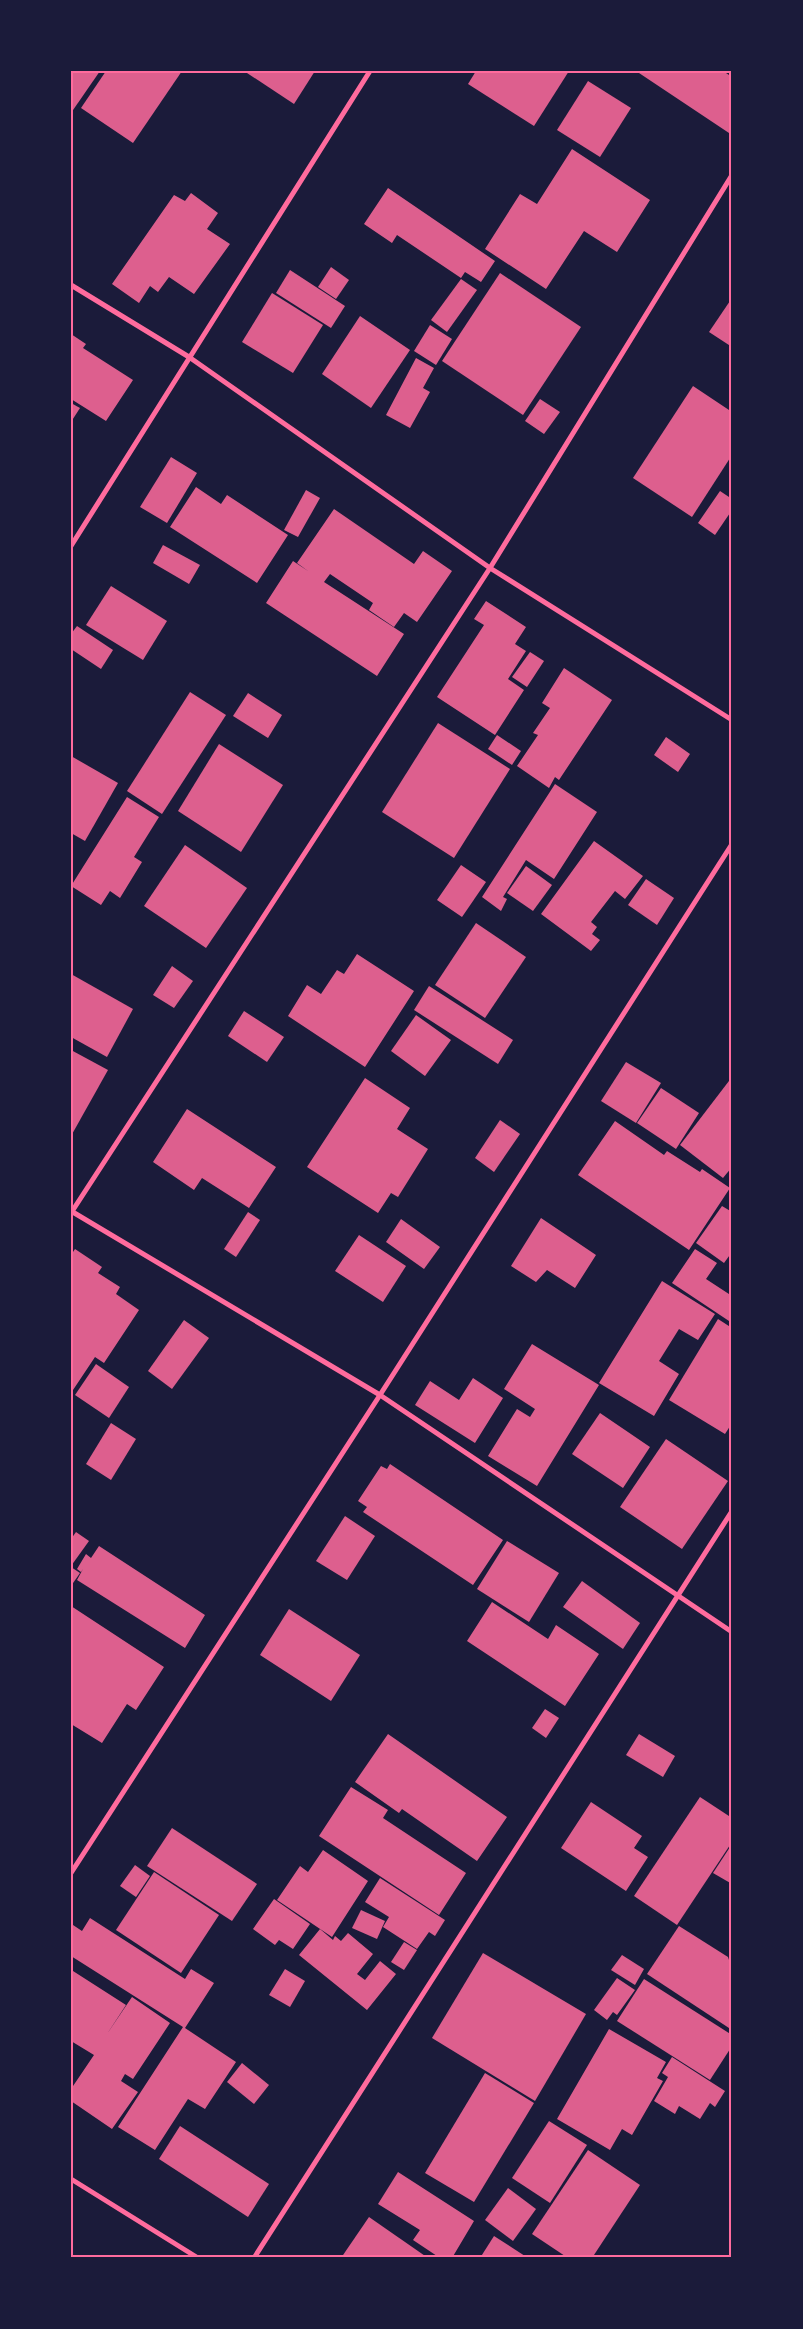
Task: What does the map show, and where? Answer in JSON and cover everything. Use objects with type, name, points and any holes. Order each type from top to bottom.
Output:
[{"type":"street","points":[[71,546],[370,71]]},
{"type":"street","points":[[732,175],[490,568],[72,1212],[380,1395],[677,1597],[732,1632]]},
{"type":"street","points":[[71,285],[189,356],[490,568],[732,720]]},
{"type":"street","points":[[71,1873],[380,1395],[732,844]]},
{"type":"street","points":[[254,2258],[732,1511]]},
{"type":"street","points":[[71,2179],[198,2258]]},
{"type":"building","points":[[71,71],[100,71],[71,113]]},
{"type":"building","points":[[106,71],[182,71],[133,143],[81,108]]},
{"type":"building","points":[[244,71],[315,71],[294,104]]},
{"type":"building","points":[[476,71],[569,71],[534,126],[468,84]]},
{"type":"building","points":[[636,71],[723,71],[732,77],[732,135]]},
{"type":"building","points":[[588,81],[631,108],[600,157],[557,130]]},
{"type":"building","points":[[572,149],[650,200],[617,252],[584,231],[546,289],[485,249],[520,194],[537,204]]},
{"type":"building","points":[[388,188],[495,261],[481,282],[465,272],[461,278],[397,235],[392,243],[364,224]]},
{"type":"building","points":[[191,193],[218,213],[207,229],[230,244],[194,294],[169,277],[158,292],[150,286],[139,303],[112,284],[174,195],[185,201]]},
{"type":"building","points":[[331,267],[349,280],[336,299],[318,287]]},
{"type":"building","points":[[290,270],[345,306],[331,328],[276,293]]},
{"type":"building","points":[[500,273],[581,327],[523,415],[442,361]]},
{"type":"building","points":[[461,279],[477,290],[447,332],[431,320]]},
{"type":"building","points":[[272,293],[323,325],[293,373],[242,342]]},
{"type":"building","points":[[732,298],[732,347],[709,332]]},
{"type":"building","points":[[360,316],[410,350],[371,408],[322,374]]},
{"type":"building","points":[[430,325],[452,339],[436,365],[414,351]]},
{"type":"building","points":[[71,334],[86,344],[83,348],[133,380],[106,421],[71,399]]},
{"type":"building","points":[[416,358],[434,368],[423,388],[430,392],[410,428],[386,415]]},
{"type":"building","points":[[693,386],[732,412],[732,455],[692,517],[633,478]]},
{"type":"building","points":[[540,399],[560,412],[544,434],[525,421]]},
{"type":"building","points":[[71,403],[80,408],[71,422]]},
{"type":"building","points":[[171,457],[197,473],[167,523],[140,507]]},
{"type":"building","points":[[196,487],[221,504],[227,495],[288,535],[257,583],[170,527]]},
{"type":"building","points":[[306,490],[320,498],[298,537],[284,530]]},
{"type":"building","points":[[720,491],[732,499],[732,510],[715,535],[698,523]]},
{"type":"building","points":[[334,509],[414,564],[423,551],[452,571],[417,622],[404,613],[394,627],[369,610],[373,603],[330,574],[324,582],[404,634],[377,676],[266,603],[293,561],[308,571],[297,563]]},
{"type":"building","points":[[163,545],[200,565],[189,584],[153,563]]},
{"type":"building","points":[[111,586],[167,621],[143,660],[86,625]]},
{"type":"building","points":[[486,601],[526,627],[515,644],[526,651],[508,679],[524,690],[495,735],[437,697],[484,625],[474,619]]},
{"type":"building","points":[[77,626],[113,650],[101,669],[71,649],[71,634]]},
{"type":"building","points":[[530,652],[544,661],[527,687],[512,677]]},
{"type":"building","points":[[564,668],[612,700],[559,780],[555,777],[549,788],[517,766],[538,735],[533,733],[550,708],[542,703]]},
{"type":"building","points":[[190,692],[226,715],[162,814],[127,791]]},
{"type":"building","points":[[248,693],[282,715],[268,738],[233,716]]},
{"type":"building","points":[[438,723],[510,769],[454,858],[382,812]]},
{"type":"building","points":[[497,735],[521,751],[512,765],[488,749]]},
{"type":"building","points":[[666,737],[690,754],[678,772],[654,755]]},
{"type":"building","points":[[219,744],[283,785],[241,852],[178,811]]},
{"type":"building","points":[[71,756],[118,783],[85,841],[71,833]]},
{"type":"building","points":[[555,784],[597,812],[554,879],[526,860],[503,897],[507,899],[501,911],[482,897]]},
{"type":"building","points":[[127,797],[159,817],[134,857],[142,862],[120,898],[110,891],[101,905],[71,886]]},
{"type":"building","points":[[594,841],[643,876],[625,899],[615,891],[591,922],[597,927],[592,934],[600,940],[591,951],[541,914]]},
{"type":"building","points":[[185,845],[247,888],[206,948],[144,906]]},
{"type":"building","points":[[461,865],[486,882],[462,917],[437,900]]},
{"type":"building","points":[[526,866],[552,885],[533,911],[507,893]]},
{"type":"building","points":[[646,879],[674,898],[657,925],[628,905]]},
{"type":"building","points":[[476,923],[526,957],[485,1018],[435,985]]},
{"type":"building","points":[[357,954],[414,991],[365,1067],[288,1016],[307,985],[321,994],[337,970],[344,974]]},
{"type":"building","points":[[172,966],[193,981],[174,1008],[153,995]]},
{"type":"building","points":[[71,974],[133,1009],[107,1057],[71,1037]]},
{"type":"building","points":[[429,986],[513,1040],[498,1064],[414,1010]]},
{"type":"building","points":[[244,1011],[284,1037],[267,1062],[228,1036]]},
{"type":"building","points":[[416,1015],[451,1040],[425,1076],[391,1051]]},
{"type":"building","points":[[71,1050],[108,1070],[71,1136]]},
{"type":"building","points":[[626,1062],[661,1083],[636,1123],[601,1101]]},
{"type":"building","points":[[732,1077],[732,1167],[723,1178],[680,1145]]},
{"type":"building","points":[[365,1078],[410,1108],[397,1129],[428,1149],[398,1197],[391,1193],[378,1213],[307,1167]]},
{"type":"building","points":[[661,1088],[699,1113],[676,1149],[637,1123]]},
{"type":"building","points":[[187,1109],[276,1167],[249,1208],[202,1178],[194,1190],[153,1162]]},
{"type":"building","points":[[500,1120],[520,1134],[494,1172],[475,1158]]},
{"type":"building","points":[[615,1121],[664,1155],[667,1151],[700,1172],[702,1169],[730,1188],[689,1250],[578,1175]]},
{"type":"building","points":[[722,1206],[732,1212],[732,1252],[724,1263],[696,1243]]},
{"type":"building","points":[[248,1212],[260,1220],[236,1257],[224,1249]]},
{"type":"building","points":[[541,1218],[596,1255],[575,1288],[547,1270],[536,1282],[511,1266]]},
{"type":"building","points":[[401,1219],[440,1247],[424,1269],[386,1242]]},
{"type":"building","points":[[359,1235],[406,1266],[383,1302],[335,1271]]},
{"type":"building","points":[[75,1249],[102,1267],[98,1273],[120,1287],[116,1294],[139,1310],[104,1363],[95,1357],[71,1393],[71,1255]]},
{"type":"building","points":[[695,1249],[717,1263],[706,1279],[732,1296],[732,1323],[672,1283]]},
{"type":"building","points":[[662,1281],[715,1314],[698,1340],[679,1329],[659,1361],[679,1374],[654,1416],[599,1383]]},
{"type":"building","points":[[718,1319],[732,1328],[732,1423],[725,1434],[669,1400]]},
{"type":"building","points":[[184,1320],[209,1338],[172,1389],[148,1371]]},
{"type":"building","points":[[532,1344],[599,1385],[537,1486],[488,1456],[517,1409],[530,1417],[535,1409],[504,1389]]},
{"type":"building","points":[[96,1364],[129,1387],[109,1418],[75,1395]]},
{"type":"building","points":[[473,1378],[503,1398],[475,1443],[415,1405],[430,1381],[459,1400]]},
{"type":"building","points":[[600,1413],[650,1447],[623,1488],[572,1454]]},
{"type":"building","points":[[111,1423],[136,1439],[111,1480],[86,1464]]},
{"type":"building","points":[[666,1439],[728,1481],[682,1549],[620,1507]]},
{"type":"building","points":[[390,1464],[503,1540],[473,1585],[363,1512],[367,1507],[358,1501],[381,1466],[387,1469]]},
{"type":"building","points":[[345,1516],[375,1536],[347,1580],[316,1561]]},
{"type":"building","points":[[76,1532],[89,1541],[71,1566],[71,1539]]},
{"type":"building","points":[[507,1541],[559,1573],[529,1622],[477,1589]]},
{"type":"building","points":[[99,1546],[205,1615],[185,1648],[77,1580],[83,1569],[81,1572],[77,1569],[86,1554],[91,1558]]},
{"type":"building","points":[[71,1567],[80,1573],[71,1586]]},
{"type":"building","points":[[582,1581],[640,1623],[623,1649],[563,1607]]},
{"type":"building","points":[[492,1602],[548,1639],[556,1625],[599,1654],[565,1706],[467,1641]]},
{"type":"building","points":[[71,1606],[164,1667],[136,1710],[127,1704],[102,1743],[71,1724]]},
{"type":"building","points":[[289,1609],[360,1655],[331,1701],[260,1655]]},
{"type":"building","points":[[545,1709],[559,1718],[546,1738],[532,1728]]},
{"type":"building","points":[[388,1734],[507,1817],[477,1861],[402,1809],[399,1813],[355,1782]]},
{"type":"building","points":[[639,1734],[675,1756],[663,1777],[626,1755]]},
{"type":"building","points":[[351,1787],[388,1810],[383,1818],[466,1873],[439,1915],[319,1836]]},
{"type":"building","points":[[700,1797],[732,1818],[732,1842],[677,1925],[634,1896]]},
{"type":"building","points":[[591,1802],[642,1836],[634,1848],[648,1857],[626,1891],[561,1848]]},
{"type":"building","points":[[172,1828],[257,1884],[232,1921],[147,1866]]},
{"type":"building","points":[[732,1844],[732,1884],[713,1873]]},
{"type":"building","points":[[323,1850],[368,1881],[332,1937],[277,1900],[300,1866],[308,1872]]},
{"type":"building","points":[[135,1865],[150,1876],[136,1897],[120,1886]]},
{"type":"building","points":[[154,1872],[219,1915],[181,1973],[116,1930]]},
{"type":"building","points":[[380,1878],[445,1920],[435,1936],[429,1932],[417,1949],[383,1927],[389,1917],[365,1902]]},
{"type":"building","points":[[274,1899],[310,1924],[293,1949],[279,1940],[275,1945],[253,1929]]},
{"type":"building","points":[[361,1910],[385,1921],[377,1939],[352,1928]]},
{"type":"building","points":[[90,1918],[185,1979],[191,1969],[214,1983],[185,2028],[236,2062],[205,2109],[188,2099],[155,2150],[118,2127],[183,2027],[71,1956],[71,1927],[73,1925],[82,1931]]},
{"type":"building","points":[[679,1926],[728,1957],[732,1969],[732,2030],[647,1974]]},
{"type":"building","points":[[320,1929],[333,1940],[335,1936],[341,1941],[348,1933],[373,1954],[357,1974],[365,1980],[380,1961],[396,1974],[367,2010],[299,1955]]},
{"type":"building","points":[[404,1942],[417,1950],[404,1970],[391,1962]]},
{"type":"building","points":[[483,1953],[586,2014],[535,2101],[432,2038]]},
{"type":"building","points":[[622,1955],[644,1969],[635,1985],[611,1970]]},
{"type":"building","points":[[285,1969],[305,1981],[290,2007],[269,1995]]},
{"type":"building","points":[[73,1971],[126,2005],[107,2034],[132,1997],[170,2023],[133,2079],[125,2074],[121,2081],[138,2092],[112,2129],[71,2101],[71,2089],[94,2055],[71,2041]]},
{"type":"building","points":[[617,1978],[635,1990],[617,2015],[613,2012],[607,2020],[594,2010]]},
{"type":"building","points":[[644,1979],[732,2035],[732,2046],[710,2080],[617,2021]]},
{"type":"building","points":[[609,2029],[666,2062],[657,2078],[663,2081],[632,2135],[622,2129],[610,2150],[557,2119]]},
{"type":"building","points":[[672,2057],[725,2091],[715,2107],[710,2103],[700,2119],[679,2106],[675,2114],[654,2101],[668,2077],[662,2073]]},
{"type":"building","points":[[242,2063],[269,2085],[254,2104],[227,2082]]},
{"type":"building","points":[[485,2073],[534,2103],[474,2202],[425,2173]]},
{"type":"building","points":[[549,2121],[587,2145],[550,2203],[512,2178]]},
{"type":"building","points":[[180,2126],[269,2184],[248,2217],[159,2159]]},
{"type":"building","points":[[588,2150],[640,2185],[592,2258],[568,2258],[532,2234]]},
{"type":"building","points":[[398,2172],[474,2221],[452,2258],[440,2258],[413,2240],[420,2230],[378,2204]]},
{"type":"building","points":[[508,2188],[536,2209],[513,2241],[485,2220]]},
{"type":"building","points":[[369,2217],[428,2258],[341,2258]]},
{"type":"building","points":[[494,2236],[528,2258],[480,2258]]}]
